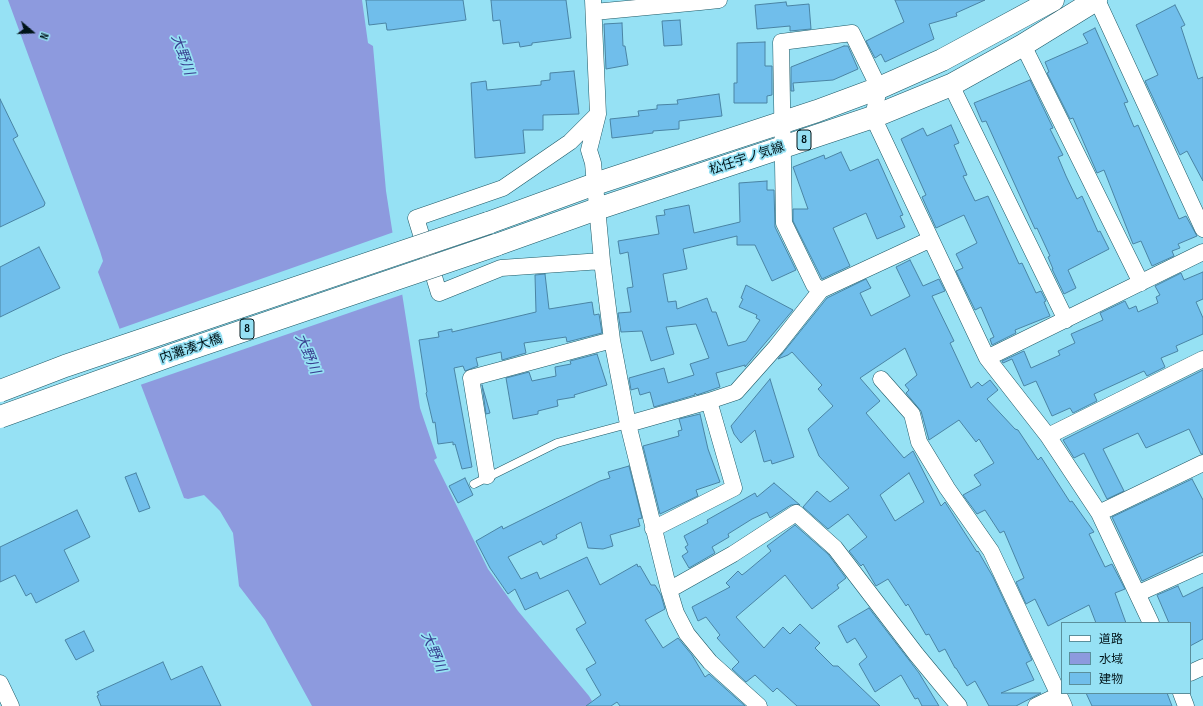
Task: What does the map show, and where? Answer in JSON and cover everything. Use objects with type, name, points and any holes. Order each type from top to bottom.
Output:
[{"type":"main road","name":"松任宇ノ気線","points":[[488,223],[595,184],[817,111],[879,88],[949,56],[1053,0]]},
{"type":"main road","name":"松任宇ノ気線","points":[[496,245],[597,208],[872,117],[951,85],[1022,45],[1096,0]]},
{"type":"main road","name":"内灘湊大橋","points":[[0,391],[72,364],[488,223]]},
{"type":"main road","name":"内灘湊大橋","points":[[0,417],[160,359],[496,245]]},
{"type":"street","points":[[718,0],[594,6],[598,114],[589,150],[593,163],[602,261],[612,340],[628,424],[668,590],[676,613],[687,634],[710,662],[759,706]]},
{"type":"street","points":[[1096,0],[1203,229]]},
{"type":"street","points":[[821,290],[814,285],[784,223],[781,122],[781,42],[852,33],[879,88],[872,117],[929,240],[987,358],[1048,436],[1099,512],[1139,593],[1151,622]]},
{"type":"street","points":[[1022,45],[1141,283]]},
{"type":"street","points":[[951,85],[1066,320]]},
{"type":"street","points":[[598,114],[570,142],[503,188],[416,218],[439,293],[501,268],[602,261]]},
{"type":"street","points":[[570,142],[589,150]]},
{"type":"street","points":[[628,424],[736,392],[776,347],[821,290],[929,240]]},
{"type":"street","points":[[987,358],[1203,252]]},
{"type":"street","points":[[481,480],[470,378],[612,340]]},
{"type":"street","points":[[1048,436],[1203,359]]},
{"type":"street","points":[[881,379],[912,414],[919,442],[947,488],[991,551],[1062,700],[1036,706]]},
{"type":"street","points":[[653,529],[734,488],[709,401]]},
{"type":"street","points":[[1099,512],[1203,463]]},
{"type":"street","points":[[668,590],[733,554],[796,513],[834,548],[916,654],[959,706]]},
{"type":"street","points":[[1139,593],[1203,564]]},
{"type":"street","points":[[1191,673],[1203,667]]},
{"type":"street","points":[[0,683],[11,706]]},
{"type":"street","points":[[1181,694],[1186,706]]},
{"type":"lane","points":[[481,480],[557,442],[628,424]]},
{"type":"water","name":"大野川","points":[[8,0],[362,0],[368,43],[373,46],[386,191],[420,408],[437,458],[434,460],[488,569],[518,611],[589,696],[592,701],[589,704],[590,706],[312,706],[265,620],[239,586],[233,533],[220,511],[204,495],[188,499],[184,498],[98,272],[103,261],[100,251]]},
{"type":"pier","points":[[394,232],[404,294],[140,385],[119,329]]},
{"type":"building","points":[[366,0],[463,0],[466,20],[387,30],[386,23],[369,25]]},
{"type":"building","points":[[491,0],[566,0],[571,38],[532,43],[532,45],[520,47],[519,42],[503,44],[500,20],[493,21]]},
{"type":"building","points":[[895,0],[985,0],[956,13],[957,16],[929,24],[934,39],[885,62],[881,54],[875,58],[866,41],[904,22]]},
{"type":"building","points":[[786,2],[787,6],[809,4],[811,29],[790,31],[790,26],[757,29],[755,5]]},
{"type":"building","points":[[1175,5],[1185,25],[1181,27],[1198,79],[1203,77],[1203,181],[1187,151],[1180,155],[1145,81],[1158,75],[1136,25]]},
{"type":"building","points":[[680,20],[682,45],[664,46],[662,21]]},
{"type":"building","points":[[622,23],[623,46],[625,46],[628,65],[606,69],[604,24]]},
{"type":"building","points":[[1095,28],[1128,102],[1124,103],[1134,127],[1138,125],[1179,219],[1186,216],[1197,236],[1178,244],[1180,248],[1172,251],[1174,256],[1152,266],[1141,241],[1133,244],[1104,170],[1097,173],[1073,118],[1070,119],[1047,73],[1049,72],[1045,62],[1088,43],[1083,34]]},
{"type":"building","points":[[765,42],[765,66],[772,66],[772,95],[767,96],[767,103],[734,103],[734,83],[737,83],[737,43]]},
{"type":"building","points":[[844,46],[848,46],[858,69],[833,80],[793,83],[794,91],[791,91],[791,67]]},
{"type":"building","points":[[574,71],[579,114],[543,115],[543,130],[523,130],[525,153],[475,158],[471,83],[486,81],[487,90],[541,85],[541,81],[550,80],[550,73]]},
{"type":"building","points":[[1030,80],[1053,128],[1050,129],[1063,155],[1058,157],[1066,176],[1077,199],[1082,196],[1098,232],[1100,231],[1109,249],[1068,270],[1076,288],[1064,294],[1052,269],[1048,257],[1050,256],[1037,228],[1035,229],[986,121],[982,122],[974,103]]},
{"type":"building","points":[[719,94],[722,116],[679,121],[679,129],[653,131],[653,133],[612,138],[610,119],[639,116],[638,111],[657,109],[657,105],[678,104],[677,100]]},
{"type":"building","points":[[0,99],[18,136],[13,139],[45,203],[44,206],[0,227]]},
{"type":"building","points":[[951,125],[959,143],[954,145],[967,175],[963,176],[975,201],[988,196],[1019,264],[1022,263],[1036,293],[1041,291],[1046,301],[1044,302],[1050,316],[1015,330],[1016,333],[992,345],[990,339],[994,337],[981,307],[975,310],[956,271],[963,268],[956,254],[977,243],[964,215],[936,228],[922,197],[926,195],[901,139],[923,128],[927,136]]},
{"type":"building","points":[[841,152],[850,171],[878,159],[903,215],[900,216],[905,227],[877,239],[866,213],[833,228],[850,266],[822,279],[793,221],[793,209],[808,209],[793,167],[824,155],[825,159]]},
{"type":"building","points":[[767,181],[767,190],[774,190],[775,227],[796,270],[772,281],[755,245],[737,245],[737,236],[683,249],[687,269],[663,274],[668,302],[676,301],[677,309],[707,298],[712,312],[716,312],[728,346],[746,341],[760,320],[756,318],[757,315],[739,307],[743,299],[741,298],[746,285],[793,310],[745,367],[745,365],[716,373],[720,387],[697,395],[695,393],[695,395],[654,407],[650,392],[640,395],[638,388],[631,390],[629,378],[664,368],[668,383],[694,375],[690,364],[709,358],[696,324],[666,327],[674,354],[651,361],[642,331],[621,332],[618,313],[631,312],[627,288],[633,287],[628,252],[620,254],[618,241],[659,234],[656,216],[665,215],[664,210],[689,205],[694,233],[740,222],[739,183]]},
{"type":"building","points":[[39,247],[60,288],[0,317],[0,267]]},
{"type":"building","points":[[910,260],[923,286],[939,279],[945,291],[932,296],[954,341],[950,343],[971,388],[978,382],[982,386],[990,380],[998,390],[987,399],[1015,429],[1018,430],[1038,460],[1041,457],[1070,502],[1072,501],[1094,532],[1089,534],[1105,567],[1112,564],[1125,589],[1115,593],[1126,622],[1096,622],[1089,605],[1048,626],[1035,599],[1026,604],[1016,582],[1024,578],[1004,531],[1000,533],[985,510],[977,514],[963,495],[981,485],[974,475],[994,463],[979,439],[976,442],[959,420],[929,440],[921,411],[906,393],[909,390],[905,385],[917,375],[905,348],[860,378],[880,401],[866,413],[904,458],[913,451],[941,506],[945,502],[977,552],[978,551],[993,577],[1032,660],[1026,663],[1034,680],[1001,693],[1041,693],[1016,706],[989,706],[975,681],[967,686],[945,649],[939,652],[929,634],[926,635],[908,604],[906,606],[888,579],[876,586],[863,564],[861,566],[849,551],[867,537],[848,514],[828,529],[803,507],[817,491],[830,502],[849,488],[819,456],[808,429],[833,406],[818,389],[822,385],[792,352],[778,359],[827,298],[866,279],[871,288],[860,293],[871,316],[910,296],[896,267]],"holes":[[[909,473],[924,502],[895,521],[880,495]]]},
{"type":"building","points":[[1203,272],[1203,299],[1196,302],[1203,318],[1203,334],[1176,346],[1178,351],[1161,358],[1165,367],[1147,376],[1144,371],[1094,394],[1097,401],[1073,413],[1070,408],[1052,416],[1036,381],[1024,386],[1012,359],[1003,363],[1002,361],[1024,351],[1031,368],[1060,355],[1058,351],[1075,343],[1071,334],[1103,320],[1100,313],[1125,301],[1129,309],[1136,306],[1138,312],[1158,303],[1156,297],[1160,295],[1155,286],[1181,273],[1184,280]]},
{"type":"building","points":[[545,274],[549,309],[592,302],[594,315],[599,314],[602,333],[567,342],[566,337],[524,343],[526,353],[502,360],[501,352],[476,358],[478,366],[465,371],[463,366],[454,368],[472,467],[462,469],[455,444],[453,445],[453,442],[438,444],[435,422],[433,423],[426,393],[419,340],[439,337],[438,332],[452,329],[452,332],[536,312],[535,275]]},
{"type":"building","points":[[597,354],[607,385],[574,395],[575,397],[557,400],[558,406],[538,411],[538,414],[513,419],[506,378],[529,372],[532,381],[556,376],[555,367],[571,364],[570,361]]},
{"type":"building","points":[[1203,370],[1203,454],[1201,454],[1189,429],[1146,448],[1138,433],[1103,449],[1124,491],[1107,499],[1084,453],[1074,458],[1063,440]]},
{"type":"building","points":[[770,379],[794,457],[772,464],[771,460],[764,462],[755,430],[741,443],[734,434],[731,426]]},
{"type":"building","points":[[482,385],[490,413],[486,414]]},
{"type":"building","points":[[700,414],[708,449],[720,482],[696,490],[698,496],[660,514],[643,446],[679,436],[678,431],[682,430],[679,419]]},
{"type":"building","points":[[629,466],[642,518],[638,519],[640,526],[610,535],[613,546],[603,549],[588,548],[581,522],[556,535],[557,538],[543,545],[541,541],[508,557],[521,579],[537,572],[540,579],[587,557],[600,585],[637,564],[638,567],[640,566],[651,585],[655,585],[661,595],[665,609],[645,620],[663,648],[678,638],[692,655],[705,677],[709,674],[745,706],[620,706],[617,702],[611,706],[586,706],[601,695],[586,669],[596,663],[576,629],[586,623],[568,590],[525,610],[515,589],[508,594],[490,568],[476,541],[502,526],[503,529],[600,481],[610,478],[608,472]]},
{"type":"building","points":[[136,473],[150,508],[139,512],[125,477]]},
{"type":"building","points":[[465,478],[473,495],[458,503],[449,486]]},
{"type":"building","points":[[1192,479],[1203,500],[1203,552],[1142,581],[1112,517]]},
{"type":"building","points":[[774,483],[800,505],[791,505],[770,518],[767,512],[752,519],[728,534],[729,537],[712,547],[715,553],[689,568],[682,556],[688,552],[685,547],[688,545],[684,536],[708,523],[707,520],[755,493],[757,497]]},
{"type":"building","points":[[77,510],[90,537],[64,550],[79,581],[36,603],[31,593],[26,596],[15,575],[0,582],[0,547]]},
{"type":"building","points":[[795,525],[828,554],[846,578],[837,585],[839,588],[812,609],[785,575],[736,617],[764,648],[783,627],[790,634],[800,624],[820,643],[815,648],[833,666],[838,666],[880,706],[797,706],[777,688],[773,692],[755,675],[746,682],[732,669],[739,662],[717,638],[720,635],[706,617],[698,621],[692,607],[730,587],[726,583],[738,571],[742,575],[746,572],[771,551],[767,546]]},
{"type":"building","points":[[1178,586],[1183,597],[1203,587],[1203,639],[1191,645],[1191,622],[1169,622],[1157,595]]},
{"type":"building","points":[[869,608],[919,673],[939,706],[922,706],[918,698],[915,699],[901,675],[875,692],[859,664],[867,657],[855,638],[847,643],[838,626]]},
{"type":"building","points":[[84,631],[94,651],[76,660],[65,640]]},
{"type":"building","points":[[163,662],[171,680],[202,666],[221,706],[101,706],[97,692]]},
{"type":"building","points":[[1086,694],[1167,694],[1172,706],[1092,706]]}]
